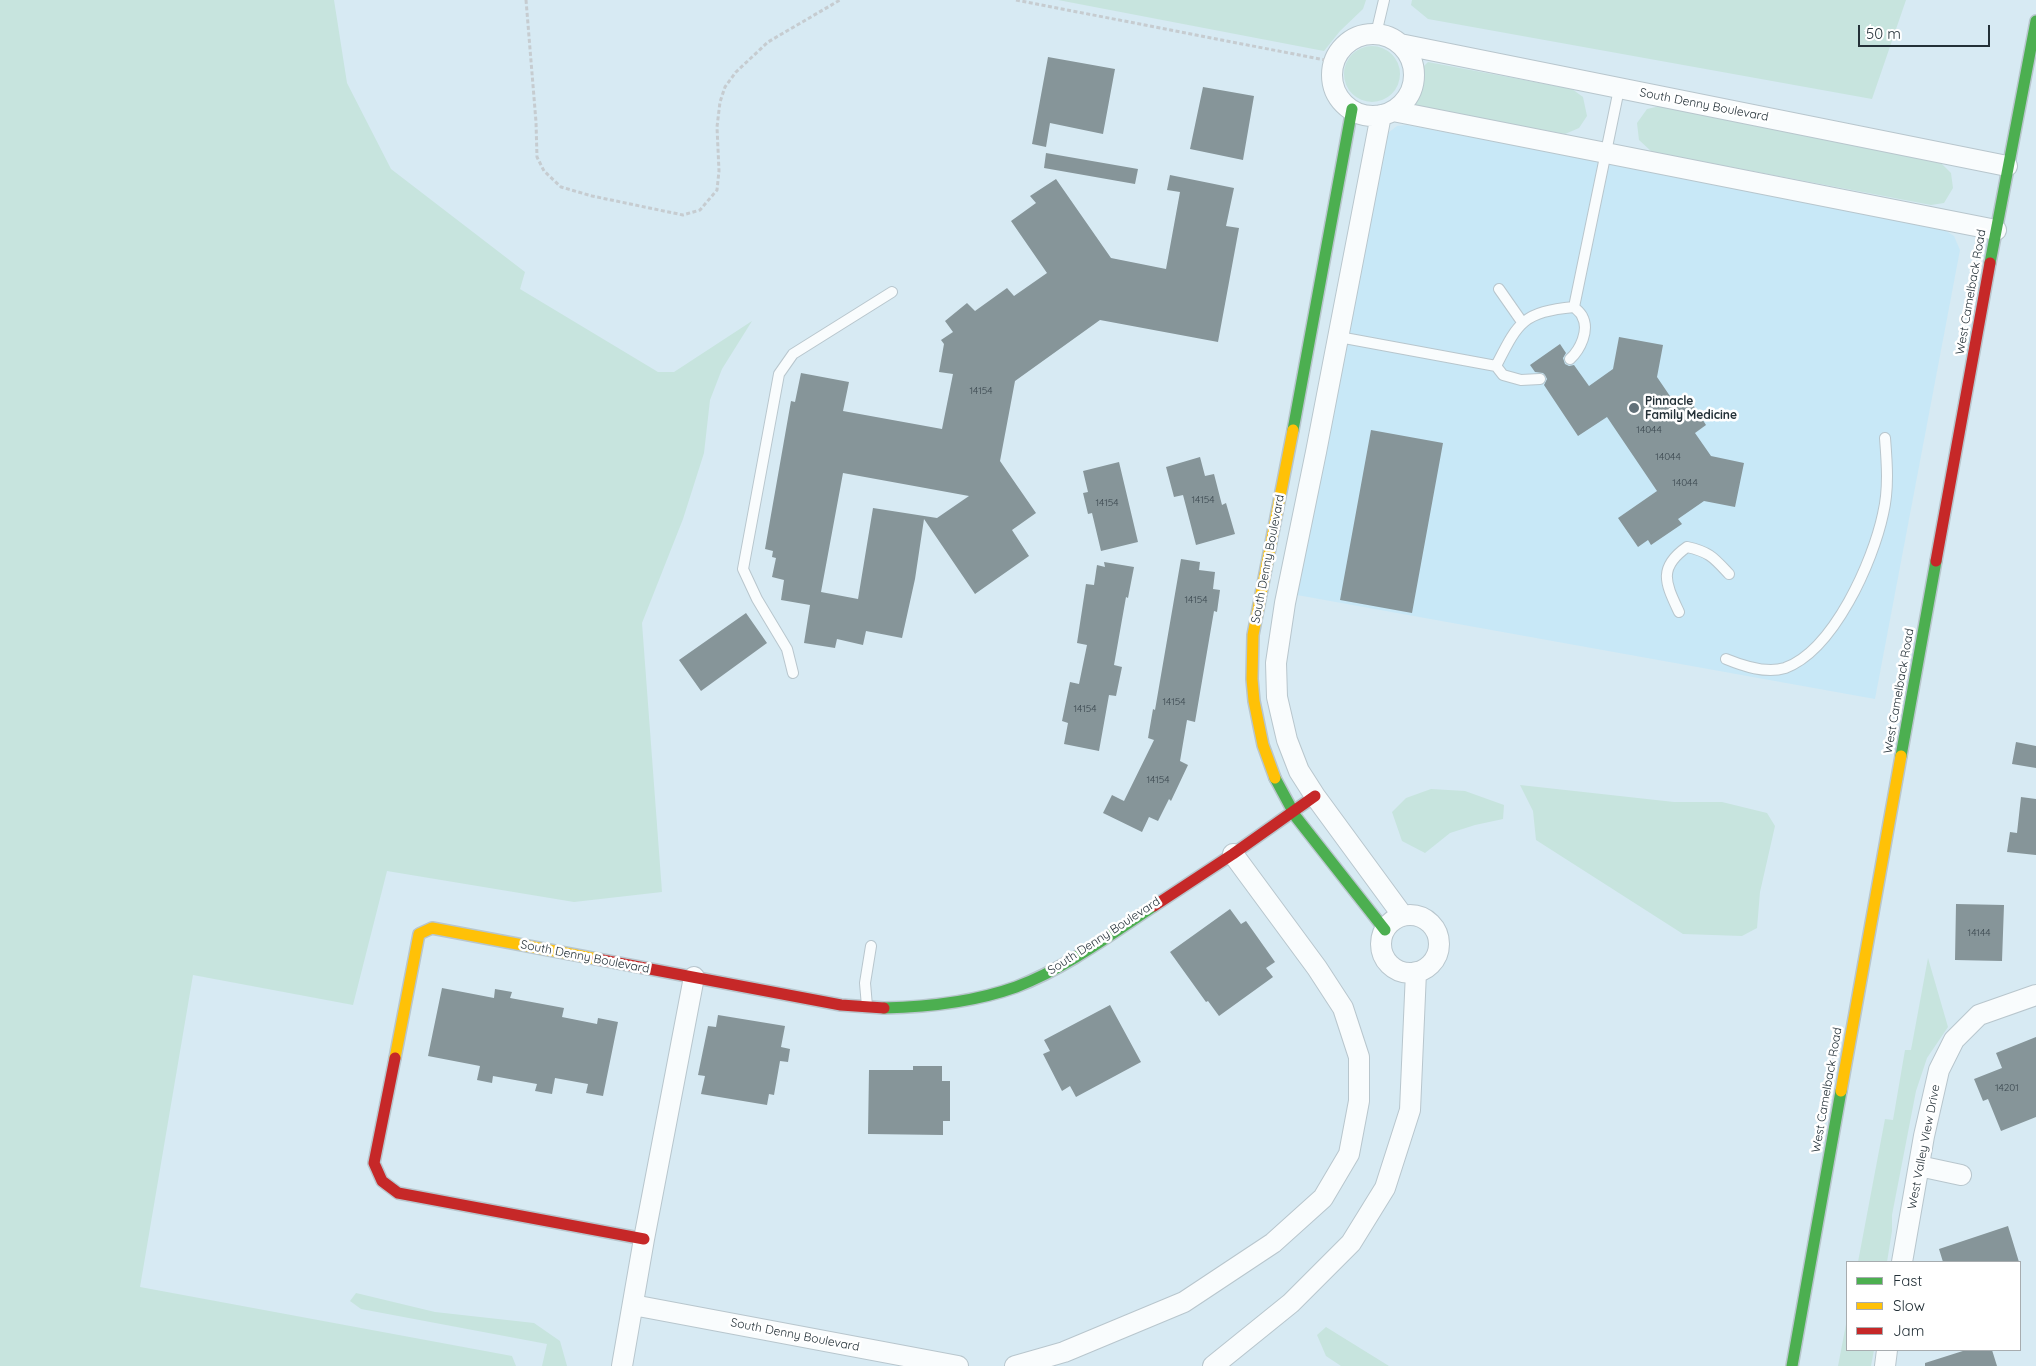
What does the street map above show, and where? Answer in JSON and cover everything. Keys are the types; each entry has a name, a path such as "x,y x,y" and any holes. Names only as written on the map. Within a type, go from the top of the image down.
{"street":[{"name":"West Camelback Road","path":"1792,1366 2007,166 2036,21"},
{"path":"1376,34 1363,35 1351,41 1341,50 1334,62 1332,76 1335,89 1341,100 1352,110 1371,116 1387,113 1606,153 1996,230"},
{"name":"South Denny Boulevard","path":"1376,34 1389,37 1400,44 2007,166"},
{"path":"1387,113 1403,103 1410,92 1414,80 1413,66 1409,54 1400,44"},
{"name":"South Denny Boulevard","path":"1352,110 1290,448 1253,635 1251,663 1254,705 1262,740 1271,770 1292,812 1385,930"},
{"name":"South Denny Boulevard","path":"1387,113 1364,200 1339,337 1285,603 1276,663 1278,697 1287,740 1299,771 1315,796 1403,916"},
{"path":"1336,196 1364,200"},
{"path":"1311,332 1339,337"},
{"name":"South Denny Boulevard","path":"644,1239 398,1193 382,1181 374,1163 419,934 432,928 841,1005 922,1007 974,998 1015,987 1048,972 1088,949 1233,854 1315,796"},
{"path":"1015,1366 1064,1352 1184,1302 1280,1237 1323,1198 1349,1154 1359,1101 1359,1057 1344,1008 1233,854"},
{"path":"1412,914 1422,917 1430,922 1439,938 1436,956 1424,969 1416,972 1401,971 1388,962 1383,954 1381,944 1385,930 1394,919 1403,916 1412,914"},
{"path":"1213,1366 1291,1304 1351,1243 1385,1188 1410,1110 1416,972"},
{"path":"622,1366 694,977"},
{"name":"West Valley View Drive","path":"1902,1261 1939,1070 1954,1040 1979,1015 2036,995"},
{"path":"1919,1166 1962,1175"},
{"name":"South Denny Boulevard","path":"633,1305 958,1366"},
{"path":"1885,1366 1887,1351"}],"lane":[{"path":"1376,34 1384,0"},
{"path":"1574,307 1619,89"},
{"path":"1500,289 1522,322"},
{"path":"793,673 788,649 757,599 743,569 779,374 793,354 892,292"},
{"path":"1496,366 1511,336 1522,322 1544,312 1574,307"},
{"path":"1570,359 1578,352 1585,329 1582,316 1574,307"},
{"path":"1339,337 1496,366 1503,375 1521,380 1540,379"},
{"path":"1726,659 1744,666 1762,669 1784,668 1812,652 1837,621 1857,586 1872,551 1883,513 1888,474 1884,438"},
{"path":"1679,612 1668,587 1668,567 1676,556 1687,547 1711,554 1729,574"},
{"path":"867,1007 864,983 872,946"}],"path":[{"path":"526,0 536,122 536,157 544,172 560,187 592,196 684,215 700,210 717,190 719,171 717,127 720,102 725,87 736,72 768,42 840,0"},
{"path":"1016,0 1334,62"}],"shaded area":[{"path":"1406,125 1918,221 1943,229 1954,236 1960,250 1875,699 1297,595 1384,136 1397,126"}],"green space":[{"path":"0,0 334,0 347,83 391,169 525,272 520,289 658,372 674,372 752,321 722,369 710,400 704,453 683,519 642,623 662,892 574,902 387,871 353,1005 193,975 140,1287 512,1356 516,1366 0,1366"},
{"path":"1058,0 1366,0 1363,9 1340,31 1324,51"},
{"path":"1412,0 1906,0 1872,99 1428,19 1411,5"},
{"path":"1366,46 1378,46 1388,50 1396,58 1400,74 1396,90 1388,98 1378,102 1366,102 1356,98 1348,90 1344,80 1344,68 1348,58 1356,50"},
{"path":"1428,62 1572,89 1583,97 1587,116 1579,128 1565,134 1418,107 1414,103 1422,90 1424,66"},
{"path":"1660,106 1939,161 1951,173 1953,188 1944,203 1931,205 1652,152 1639,140 1637,123 1647,109"},
{"path":"1520,785 1674,802 1722,802 1767,813 1775,826 1760,892 1757,928 1742,936 1683,934 1536,840 1533,811"},
{"path":"1431,789 1465,791 1504,805 1503,819 1450,833 1425,853 1402,841 1392,812 1406,798"},
{"path":"1928,958 1948,1027 1927,1058 1916,1091 1892,1215 1892,1231 1887,1261 1858,1261 1885,1119 1893,1120 1905,1050 1911,1050"},
{"path":"356,1293 435,1312 534,1323 560,1341 567,1366 542,1366 547,1344 361,1309 350,1301"},
{"path":"1846,1324 1846,1351 1874,1351 1871,1366 1838,1366"},
{"path":"1326,1327 1389,1366 1341,1366 1326,1356 1317,1335"}],"building":[{"path":"1048,57 1115,69 1103,134 1050,123 1046,147 1032,144"},
{"path":"1203,87 1254,96 1243,160 1190,149"},
{"path":"1046,153 1138,169 1135,184 1044,168"},
{"path":"1170,175 1234,188 1226,226 1239,228 1218,342 1100,320 1015,381 1000,461 1036,513 1012,530 1029,556 975,594 924,519 915,579 902,638 866,631 863,645 837,639 835,648 804,643 810,605 781,600 784,580 772,577 776,558 772,557 773,551 765,549 791,401 795,402 801,373 849,382 843,411 942,429 953,374 939,372 944,344 941,340 953,332 945,321 967,303 975,311 1007,288 1014,296 1047,273 1011,221 1036,203 1030,196 1056,179 1111,258 1166,269 1180,192 1167,190","holes":["843,473 969,496 937,518 873,508 858,599 821,592"]},
{"path":"1619,337 1663,345 1657,377 1674,402 1686,394 1706,425 1695,433 1711,456 1744,463 1735,507 1704,501 1678,519 1682,524 1651,545 1648,540 1638,547 1618,518 1657,491 1607,417 1578,436 1544,385 1547,379 1545,375 1535,372 1530,365 1560,344 1566,353 1563,358 1565,364 1569,366 1574,365 1589,386 1613,369"},
{"path":"1371,430 1443,443 1412,613 1340,600"},
{"path":"1200,457 1205,476 1214,474 1222,505 1226,503 1235,534 1196,545 1183,495 1174,497 1166,467"},
{"path":"1119,462 1138,542 1101,551 1092,513 1088,514 1083,493 1088,492 1083,471"},
{"path":"1181,559 1200,562 1199,570 1215,572 1213,589 1220,590 1217,612 1214,611 1195,722 1187,720 1180,761 1188,765 1171,801 1169,799 1158,821 1149,817 1142,832 1103,813 1112,795 1124,801 1154,740 1148,738 1153,709 1155,710"},
{"path":"1104,562 1134,567 1128,598 1126,597 1114,665 1122,667 1116,696 1109,695 1099,751 1064,744 1068,723 1062,721 1070,682 1079,684 1087,645 1077,643 1086,584 1094,585 1097,565 1105,567"},
{"path":"746,613 767,643 701,691 679,660"},
{"path":"2016,742 2036,746 2036,768 2012,764"},
{"path":"2021,797 2036,799 2036,855 2007,852 2010,832 2017,833"},
{"path":"1956,904 2004,905 2002,961 1955,960"},
{"path":"1230,909 1241,924 1246,921 1275,962 1266,968 1273,977 1219,1016 1208,1001 1206,1002 1170,952"},
{"path":"442,988 494,998 495,989 512,992 510,998 564,1008 562,1017 597,1024 598,1018 618,1022 603,1096 586,1093 588,1084 555,1078 552,1094 535,1091 537,1084 493,1076 492,1083 477,1080 480,1066 428,1056"},
{"path":"1110,1005 1141,1062 1076,1097 1070,1086 1062,1091 1043,1054 1050,1051 1044,1040"},
{"path":"718,1015 785,1026 781,1047 790,1049 788,1062 780,1061 774,1095 769,1094 767,1105 701,1094 705,1076 698,1075 708,1026 716,1027"},
{"path":"2036,1037 2036,1117 2001,1131 1988,1099 1983,1101 1974,1079 2002,1068 1996,1053"},
{"path":"913,1066 942,1066 942,1081 950,1081 950,1121 943,1121 943,1135 868,1134 869,1070 913,1070"},
{"path":"2008,1226 2019,1261 1943,1261 1939,1249"},
{"path":"1963,1351 1992,1351 1997,1366 1925,1366 1925,1363"}],"traffic: fast":[{"path":"1990,263 2036,21"},
{"path":"1293,430 1352,109"},
{"path":"1901,756 1936,561"},
{"path":"1275,778 1296,817 1385,930"},
{"path":"884,1008 951,1003 1016,987 1070,961 1154,906"},
{"path":"1792,1366 1841,1091"}],"traffic: slow":[{"path":"1275,778 1263,745 1254,701 1252,679 1253,635 1293,430"},
{"path":"1841,1091 1901,756"},
{"path":"395,1058 419,934 432,928 597,959"}],"traffic: jam":[{"path":"1936,561 1990,263"},
{"path":"1154,906 1233,854 1315,796"},
{"path":"597,959 841,1005 884,1008"},
{"path":"395,1058 374,1163 382,1181 398,1193 644,1239"}],"place":[{"name":"Pinnacle Family Medicine","path":"1634,408"}]}
